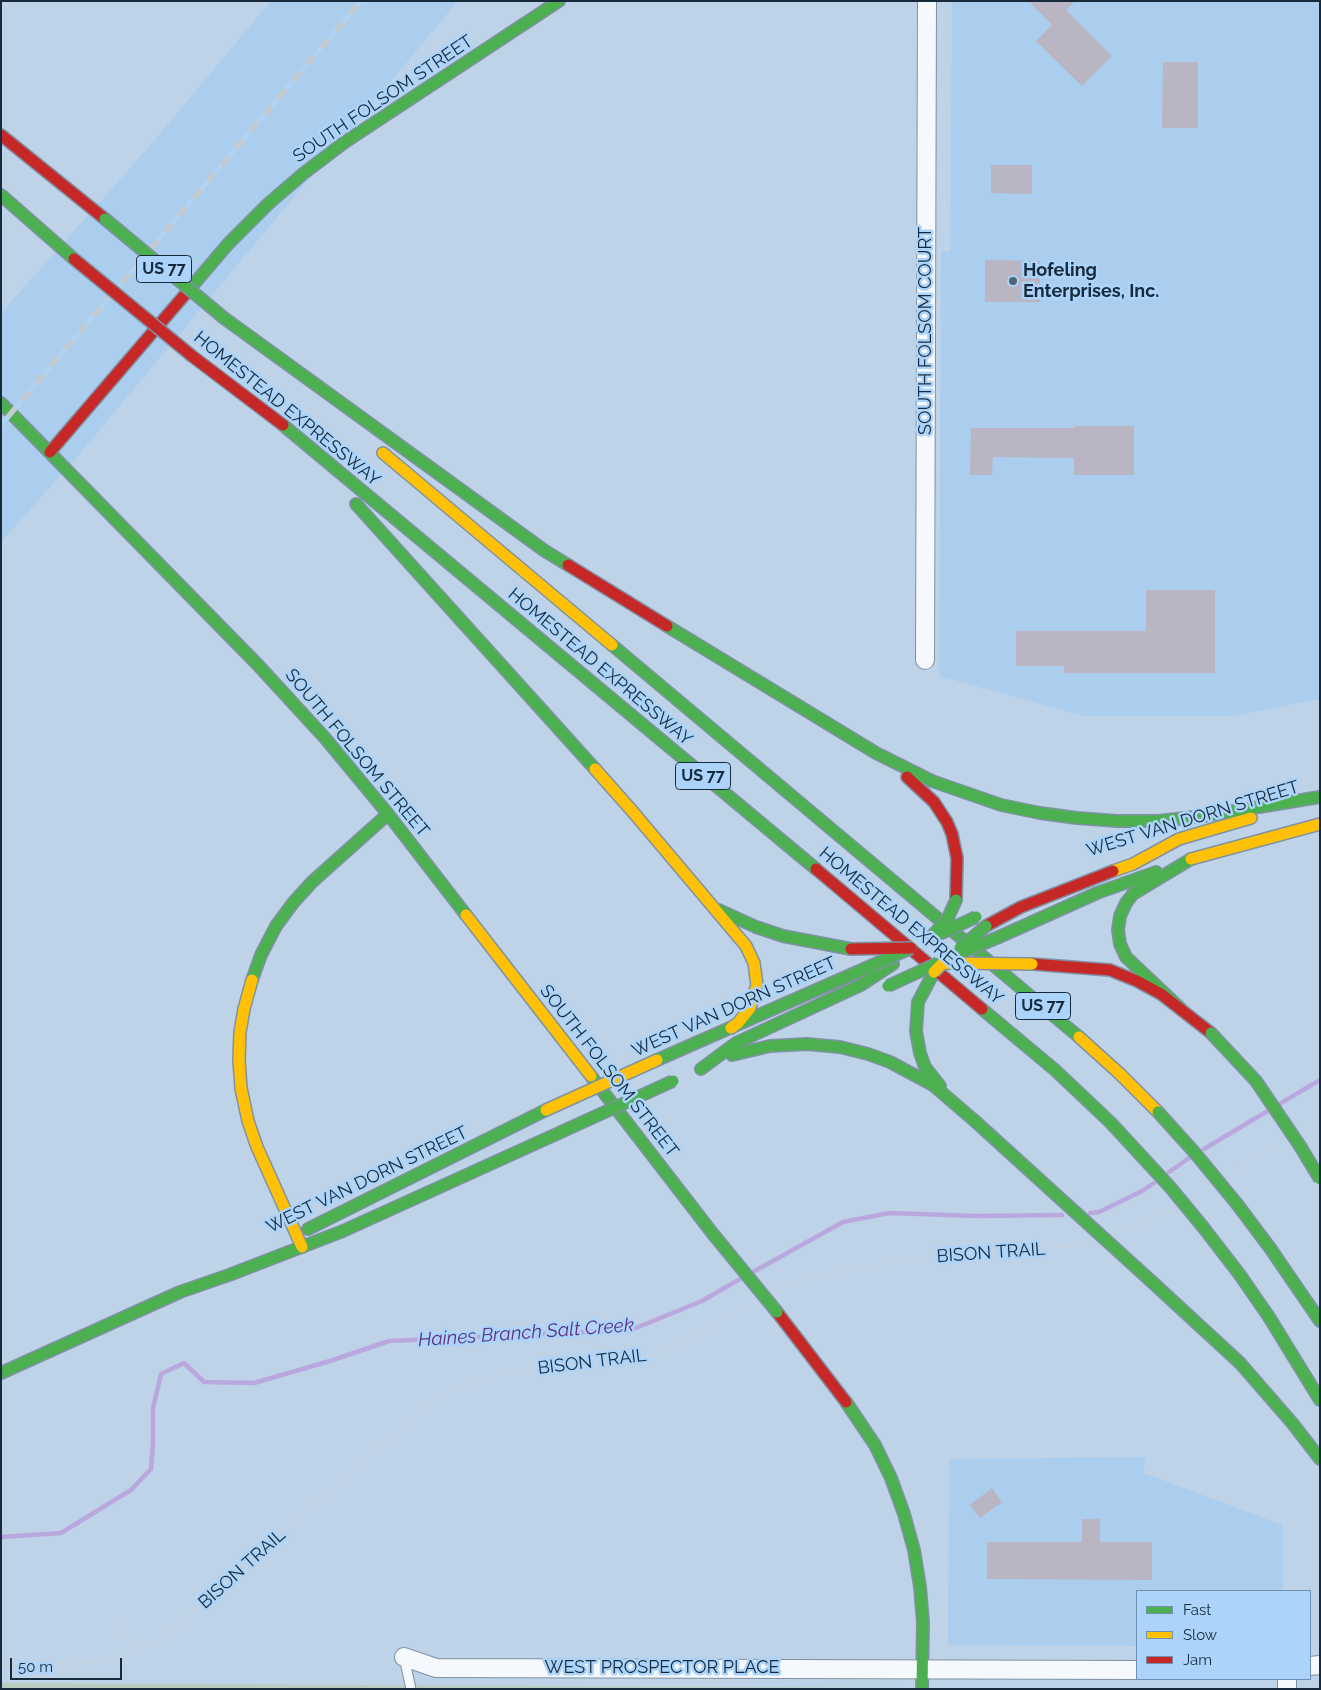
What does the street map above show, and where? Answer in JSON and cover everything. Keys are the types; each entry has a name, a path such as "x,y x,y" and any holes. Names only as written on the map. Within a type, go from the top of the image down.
{"main road":[{"name":"SOUTH FOLSOM STREET","path":"559,1 345,142 304,173 268,204 228,244 50,452 258,665 325,738 388,814 713,1234 777,1312 852,1409 891,1478 904,1514 917,1569 922,1622 922,1689"},
{"name":"HOMESTEAD EXPRESSWAY","path":"1,135 105,219 338,415"},
{"name":"HOMESTEAD EXPRESSWAY","path":"1,195 192,356 292,432 1055,1070 1111,1123 1164,1180 1203,1226 1269,1317 1320,1400"},
{"path":"224,318 545,551 876,753 932,781 1001,805 1040,813 1117,821 1158,821 1204,816 1320,797"},
{"path":"1,403 50,452"},
{"path":"292,432 626,805 746,946 754,963 757,985 753,1001 747,1013 731,1028"},
{"name":"HOMESTEAD EXPRESSWAY","path":"376,447 1077,1035 1120,1074 1195,1153 1237,1204 1276,1256 1320,1321"},
{"path":"876,753 934,802 947,822 952,834 957,858 956,900 947,920 932,943"},
{"name":"WEST VAN DORN STREET","path":"292,1237 546,1110 656,1060 872,970 915,948 932,943 976,917 1129,854 1320,797"},
{"path":"302,1247 292,1237 248,1121 241,1088 239,1060 240,1032 244,1009 261,955 276,926 312,882 388,814"},
{"path":"884,987 952,954 999,937 1097,893 1191,859 1320,824"},
{"path":"954,1102 930,1076 920,1053 916,1031 917,1008 929,979 952,954 986,926 999,918 1080,883 1133,864 1179,839"},
{"path":"1191,859 1133,894 1120,916 1118,930 1120,944 1126,957 1135,967 1211,1033 1256,1081 1320,1179"},
{"path":"703,896 722,912 756,927 783,936 851,949 915,948"},
{"path":"901,964 915,948"},
{"path":"701,1069 736,1043 861,985 872,970 952,954 1032,964 1110,970 1149,987 1181,1008"},
{"name":"WEST VAN DORN STREET","path":"1,1373 180,1292 344,1231 680,1078 802,1025"},
{"path":"732,1055 770,1046 807,1044 840,1047 890,1062 933,1085 1240,1363 1293,1424 1320,1459"},
{"name":"WEST VAN DORN STREET","path":"180,1292 270,1247"}],"street":[{"name":"SOUTH FOLSOM COURT","path":"925,660 927,1"},
{"name":"WEST PROSPECTOR PLACE","path":"404,1657 436,1668 1136,1670"}],"lane":[{"path":"404,1657 410,1689"}],"path":[{"path":"1309,1127 1320,1121"},
{"path":"1228,1173 1279,1144"},
{"path":"1123,1234 1170,1208"},
{"name":"BISON TRAIL","path":"774,1290 783,1285 807,1278 930,1256 1086,1246"},
{"name":"BISON TRAIL","path":"1,1665 103,1662 136,1651 160,1640 196,1611 433,1400 458,1388 492,1377 529,1369 623,1360 655,1354 684,1343 748,1304"},
{"path":"112,1617 136,1651"}],"shaded area":[{"path":"271,1 458,1 77,457 1,542 1,313 147,149"},
{"path":"952,1 1320,1 1320,699 1233,716 1084,716 939,676 941,251 950,251"},
{"path":"1145,1457 1144,1473 1283,1525 1283,1590 1136,1590 1136,1646 948,1645 949,1459"}],"green space":[{"path":"1,1683 906,1688 906,1689 1,1689"}],"building":[{"path":"1029,1 1075,1 1066,10 1112,56 1082,86 1036,41 1052,25"},
{"path":"1163,62 1198,62 1198,128 1162,128"},
{"path":"991,165 1032,165 1032,194 991,193"},
{"name":"Hofeling Enterprises, Inc.","path":"985,260 1040,261 1040,302 985,302"},
{"path":"1074,426 1134,426 1134,475 1074,475 1074,458 993,457 992,475 970,475 971,428 1074,428"},
{"path":"1146,590 1215,590 1215,673 1064,673 1064,666 1016,666 1016,631 1146,631"},
{"path":"992,1488 1002,1502 980,1518 970,1505"},
{"path":"1082,1519 1100,1519 1100,1542 1152,1542 1152,1580 987,1579 987,1542 1082,1542"}],"waterway":[{"name":"Haines Branch Salt Creek","path":"1281,1103 1320,1080"},
{"name":"Haines Branch Salt Creek","path":"1204,1149 1266,1112"},
{"name":"Haines Branch Salt Creek","path":"1169,1172 1189,1158"},
{"name":"Haines Branch Salt Creek","path":"1090,1213 1099,1212 1154,1183"},
{"name":"Haines Branch Salt Creek","path":"753,1272 843,1222 889,1213 977,1216 1062,1215"},
{"name":"Haines Branch Salt Creek","path":"1,1537 61,1533 131,1490 151,1469 153,1408 161,1374 184,1363 204,1382 254,1383 330,1361 389,1341 631,1330 702,1301 740,1279"}],"railway":[{"path":"1,425 361,1"}],"traffic: fast":[{"path":"188,291 228,244 268,204 304,173 345,142 559,1"},
{"path":"1,195 74,259"},
{"path":"105,219 224,318"},
{"path":"224,318 545,551 568,565"},
{"path":"1,403 258,665 325,738 388,814 466,915"},
{"path":"283,425 816,869"},
{"path":"356,504 595,769"},
{"path":"667,626 876,753 932,781 1001,805 1077,818 1117,821 1158,821 1204,816 1320,797"},
{"path":"612,645 1079,1037"},
{"path":"252,980 261,955 276,926 293,903 312,882 388,814"},
{"path":"1181,1009 1126,957 1120,944 1118,930 1120,916 1133,894 1191,859"},
{"path":"999,937 1097,893 1156,872"},
{"path":"929,939 947,920 956,900"},
{"path":"719,910 756,927 783,936 851,949"},
{"path":"929,939 976,917"},
{"path":"960,948 986,926"},
{"path":"960,953 999,937"},
{"path":"873,965 911,948"},
{"path":"888,986 938,963"},
{"path":"701,1069 736,1043 861,985 893,964"},
{"path":"657,1060 873,965"},
{"path":"934,972 918,1002 916,1031 925,1067 940,1086"},
{"path":"982,1009 1055,1070 1111,1123"},
{"path":"1211,1033 1256,1081 1320,1179"},
{"path":"732,1055 770,1046 807,1044 840,1047 868,1054 890,1062 933,1085 976,1122"},
{"path":"591,1076 713,1234"},
{"path":"561,1132 673,1081"},
{"path":"308,1229 546,1110"},
{"path":"1158,1112 1237,1204"},
{"path":"976,1122 1151,1281"},
{"path":"1111,1123 1170,1187 1203,1227"},
{"path":"1,1373 180,1292 343,1231 561,1132"},
{"path":"1237,1204 1320,1321"},
{"path":"1203,1227 1269,1317 1320,1400"},
{"path":"713,1234 777,1312"},
{"path":"1151,1281 1240,1363 1293,1424 1320,1459"},
{"path":"846,1402 875,1445 891,1478 914,1550 923,1622 922,1689"}],"traffic: slow":[{"path":"383,453 612,645"},
{"path":"595,769 746,946 754,963 757,985 750,1008 738,1023 731,1028"},
{"path":"1179,839 1251,818"},
{"path":"1191,859 1320,824"},
{"path":"1113,871 1133,864 1179,839"},
{"path":"466,915 591,1076"},
{"path":"934,972 943,963 1032,964"},
{"path":"252,980 240,1032 241,1088 248,1121 257,1147 302,1247"},
{"path":"1079,1037 1158,1112"},
{"path":"546,1110 657,1060"}],"traffic: jam":[{"path":"1,135 105,219"},
{"path":"74,259 192,356"},
{"path":"50,452 188,291"},
{"path":"192,356 283,425"},
{"path":"568,565 667,626"},
{"path":"907,777 934,802 947,822 952,834 957,858 956,900"},
{"path":"816,869 982,1009"},
{"path":"986,926 1021,907 1113,871"},
{"path":"851,949 911,948"},
{"path":"1032,964 1110,970 1137,981 1161,994 1211,1033"},
{"path":"777,1312 846,1402"}],"place":[{"name":"Hofeling Enterprises, Inc.","path":"1013,281"}]}
